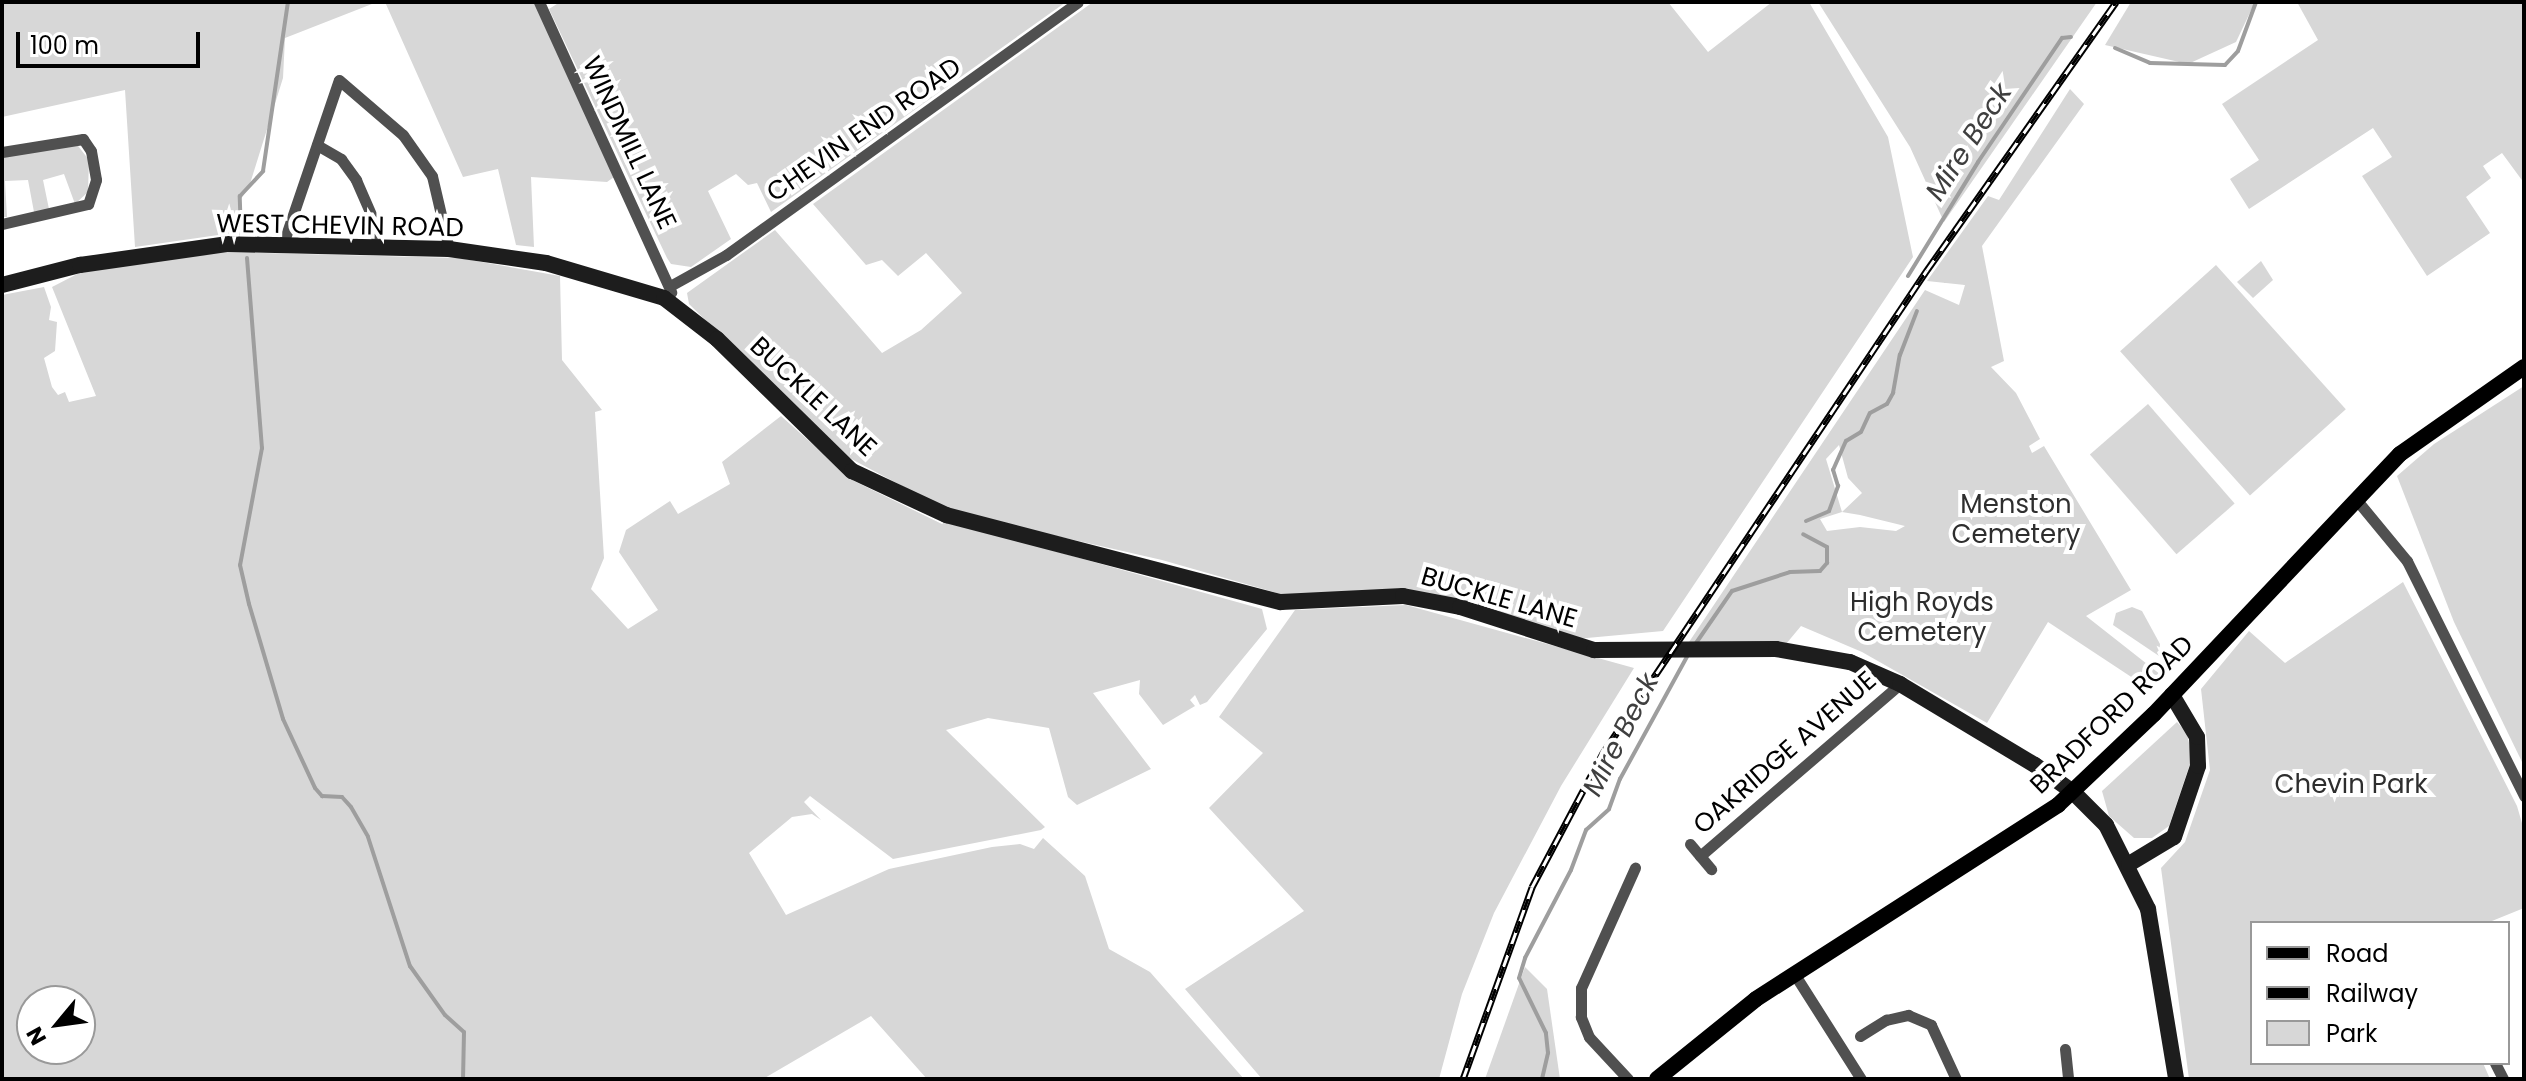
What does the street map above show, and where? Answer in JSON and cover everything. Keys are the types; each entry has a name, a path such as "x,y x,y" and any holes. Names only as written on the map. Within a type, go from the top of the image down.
{"main road":[{"name":"BRADFORD ROAD","path":"1657,1079 1731,1018 2073,792 2172,695 2355,498 2424,434 2524,367"}],"street":[{"name":"WINDMILL LANE","path":"539,2 670,286 674,305"},
{"name":"CHEVIN END ROAD","path":"670,286 726,255 1078,2"},
{"path":"282,247 339,80 403,135 432,176 449,249"},
{"path":"2,152 83,139 91,151 96,180 88,204 2,224"},
{"path":"317,145 341,159 356,180 373,219 378,248"},
{"name":"WEST CHEVIN ROAD","path":"2,285 42,272 227,244 449,249 546,263 633,286 674,305"},
{"name":"BUCKLE LANE","path":"674,305 717,339 852,471 946,515 1281,602 1403,596 1460,607 1594,650 1776,649 1850,662 1900,684 2073,792 2106,825 2129,864 2152,925 2176,1079"},
{"path":"2355,498 2407,561 2524,796"},
{"name":"OAKRIDGE AVENUE","path":"1700,856 1900,684"},
{"path":"2129,864 2174,837 2198,766 2197,737 2172,695"},
{"name":"OAKRIDGE AVENUE","path":"1690,844 1711,869"},
{"path":"1628,1079 1589,1037 1581,1017 1581,988 1635,868"},
{"path":"1795,975 1861,1079"},
{"path":"1860,1035 1886,1020 1908,1015 1931,1025 1956,1079"},
{"path":"2065,1049 2068,1079"}],"green space":[{"path":"2,2 377,2 285,38 283,78 249,187 239,202 239,232 135,247 125,90 2,117"},
{"path":"385,2 534,2 614,177 607,182 531,177 534,247 516,245 498,169 463,177"},
{"path":"560,2 1066,2 771,212 757,183 748,185 736,174 708,191 731,239 691,267 671,264 667,258 549,9"},
{"path":"1093,2 1668,2 1708,52 1772,2 1809,2 1888,137 1913,257 1663,631 1576,639 1458,599 1284,595 1162,560 951,512 842,454 689,304 687,293 775,230 882,353 921,330 962,293 926,253 898,276 882,260 866,265 813,204"},
{"path":"1818,2 2097,2 1944,222 1910,147"},
{"path":"2131,2 2255,2 2236,42 2188,64 2105,45"},
{"path":"2297,2 2524,2 2524,183 2502,153 2483,166 2491,178 2466,197 2490,233 2427,276 2362,176 2392,157 2373,128 2249,209 2230,179 2259,160 2222,104 2318,40"},
{"path":"2070,89 2084,104 1982,246 2004,361 1991,367 2016,393 2040,439 2029,446 2032,453 2044,446 2131,590 2086,616 2161,675 2148,688 2048,622 1987,723 1862,652 1801,626 1786,644 1689,642 1925,290 1959,305 1965,285 1927,281 1988,196 1999,200","holes":["1839,445 1848,478 1862,493 1842,512 1826,459","1842,512 1905,526 1896,531 1860,527 1827,531 1820,519"]},
{"path":"75,142 89,160 88,192 75,204 64,174 43,180 49,209 34,212 28,180 5,181 7,217 2,217 2,156"},
{"path":"222,252 459,258 560,276 562,360 602,410 595,412 604,558 591,589 628,629 658,610 619,552 626,530 670,501 678,514 730,484 722,462 781,416 854,481 942,524 947,521 1262,609 1267,629 1207,702 1200,705 1195,695 1190,700 1195,706 1163,725 1139,694 1140,680 1093,693 1151,769 1077,805 1068,797 1049,728 988,718 946,730 1045,827 1041,830 893,859 810,796 804,802 821,820 812,814 792,817 749,853 786,915 889,869 992,847 1020,844 1034,849 1043,838 1085,876 1109,949 1150,972 1244,1079 927,1079 871,1016 763,1079 2,1079 2,295 44,287 51,307 49,320 57,322 55,351 44,358 52,387 58,395 65,392 69,402 96,396 52,287 85,270"},
{"path":"2261,261 2273,280 2253,298 2237,282"},
{"path":"2216,265 2346,409 2250,495 2120,351"},
{"path":"2524,386 2524,766 2454,622 2397,476 2434,444"},
{"path":"2148,404 2235,504 2176,554 2090,455"},
{"name":"Chevin Park","path":"2403,582 2517,806 2524,830 2524,908 2492,921 2250,921 2250,1065 2484,1065 2490,1079 2189,1079 2161,868 2185,842 2210,770 2201,689 2249,631 2285,663"},
{"path":"1406,605 1634,668 1561,786 1494,913 1462,994 1439,1079 1262,1079 1185,989 1304,911 1209,808 1263,753 1219,717 1295,610"},
{"path":"2132,607 2142,611 2160,644 2159,656 2113,625 2116,613"},
{"path":"2177,722 2187,733 2192,758 2169,826 2152,838 2134,838 2109,816 2102,791"},
{"path":"1525,967 1547,989 1560,1079 1485,1079"}],"waterway":[{"path":"241,234 240,196 263,171 288,2"},
{"name":"Mire Beck","path":"2115,48 2150,63 2225,65 2238,51 2256,2"},
{"name":"Mire Beck","path":"1908,276 1978,162 2062,38 2071,37"},
{"path":"247,258 262,448 240,565 249,604 283,719 315,788 322,796 342,797 351,807 368,837 410,966 445,1015 464,1032 463,1079"},
{"name":"Mire Beck","path":"1806,521 1829,511 1838,486 1833,470 1846,441 1861,432 1870,413 1887,404 1893,393 1900,355 1917,311"},
{"name":"Mire Beck","path":"1694,646 1732,591 1790,572 1820,571 1827,563 1827,547 1803,534"},
{"name":"Mire Beck","path":"1542,1079 1548,1053 1546,1033 1519,978 1525,958 1571,870 1586,830 1609,809 1620,779 1689,653"}],"railway":[{"path":"1463,1079 1532,887 1603,753 1927,270 2116,2"}],"park label":[{"name":"Menston Cemetery","path":"2016,520"},
{"name":"High Royds Cemetery","path":"1922,618"}]}
